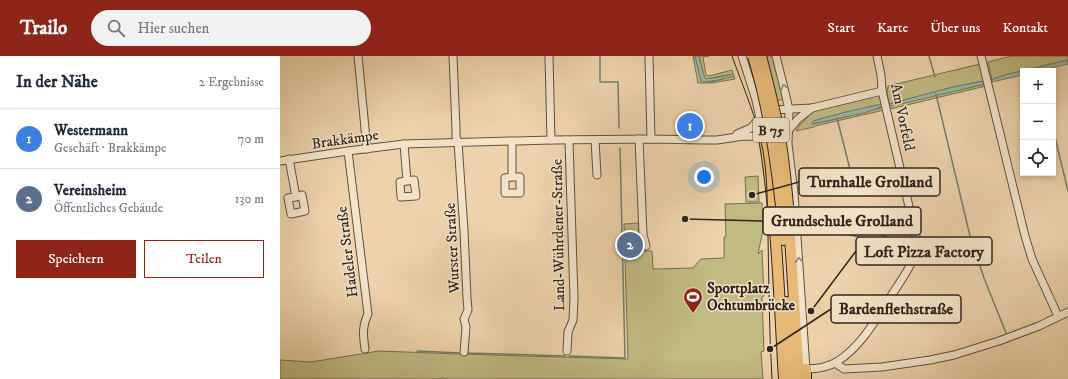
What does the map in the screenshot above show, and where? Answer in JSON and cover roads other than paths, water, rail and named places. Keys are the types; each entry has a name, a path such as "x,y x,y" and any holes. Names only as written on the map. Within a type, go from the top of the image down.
{"highway":[{"name":"B 75","path":"753,56 765,103 784,206 799,379"},
{"name":"B 75","path":"761,56 780,138 783,159 791,379"},
{"path":"764,137 768,158 775,222 784,379"}],"street":[{"path":"358,56 367,148"},
{"name":"Wurster Straße","path":"453,56 456,137 458,142 468,298 468,310 464,319 466,326 464,352"},
{"path":"549,56 551,140"},
{"path":"649,56 651,139"},
{"path":"742,56 756,100 764,137"},
{"path":"776,56 789,110 788,144 797,230 806,374 835,362 846,355 854,347 873,324 916,253 891,242 866,234 849,231 816,229 797,230"},
{"name":"Am Vorfeld","path":"877,56 881,75 882,91 918,245 916,253"},
{"path":"982,56 1025,236 1032,258 1058,316"},
{"name":"Brakkämpe","path":"732,137 751,128 760,117 773,110 812,108 882,91"},
{"path":"788,130 798,118 812,108"},
{"name":"Brakkämpe","path":"280,160 404,144 551,140 717,140 752,135 776,137 782,135 788,130"},
{"path":"639,139 643,235 646,246"},
{"path":"595,140 597,175"},
{"path":"512,141 512,177"},
{"name":"Land-Wührdener-Straße","path":"567,351 568,332 573,320 574,298 569,141"},
{"path":"404,144 407,181"},
{"name":"Hadeler Straße","path":"348,151 368,314 363,330 365,349"},
{"path":"289,160 296,197"},
{"path":"835,362 844,369 888,366 954,355 1039,326 1068,312"}],"waterway":[{"path":"600,56 600,82 618,82 619,128"},
{"path":"929,56 935,77"},
{"path":"936,94 970,236 984,278 1006,333"},
{"path":"837,118 856,193 899,183"},
{"path":"1056,140 1068,191"},
{"path":"569,356 625,358 620,148"},
{"path":"417,351 461,353"},
{"path":"467,353 565,356"}],"tram line":[{"path":"732,56 757,127 765,162 772,379"}],"place":[{"name":"Westermann","path":"690,126"},
{"name":"Turnhalle Grolland","path":"752,195"},
{"name":"Grundschule Grolland","path":"685,219"},
{"name":"Vereinsheim","path":"630,245"},
{"name":"Loft Pizza Factory","path":"811,311"},
{"name":"Sportplatz Ochtumbrücke","path":"693,314"},
{"name":"Bardenflethstraße","path":"770,349"}]}
